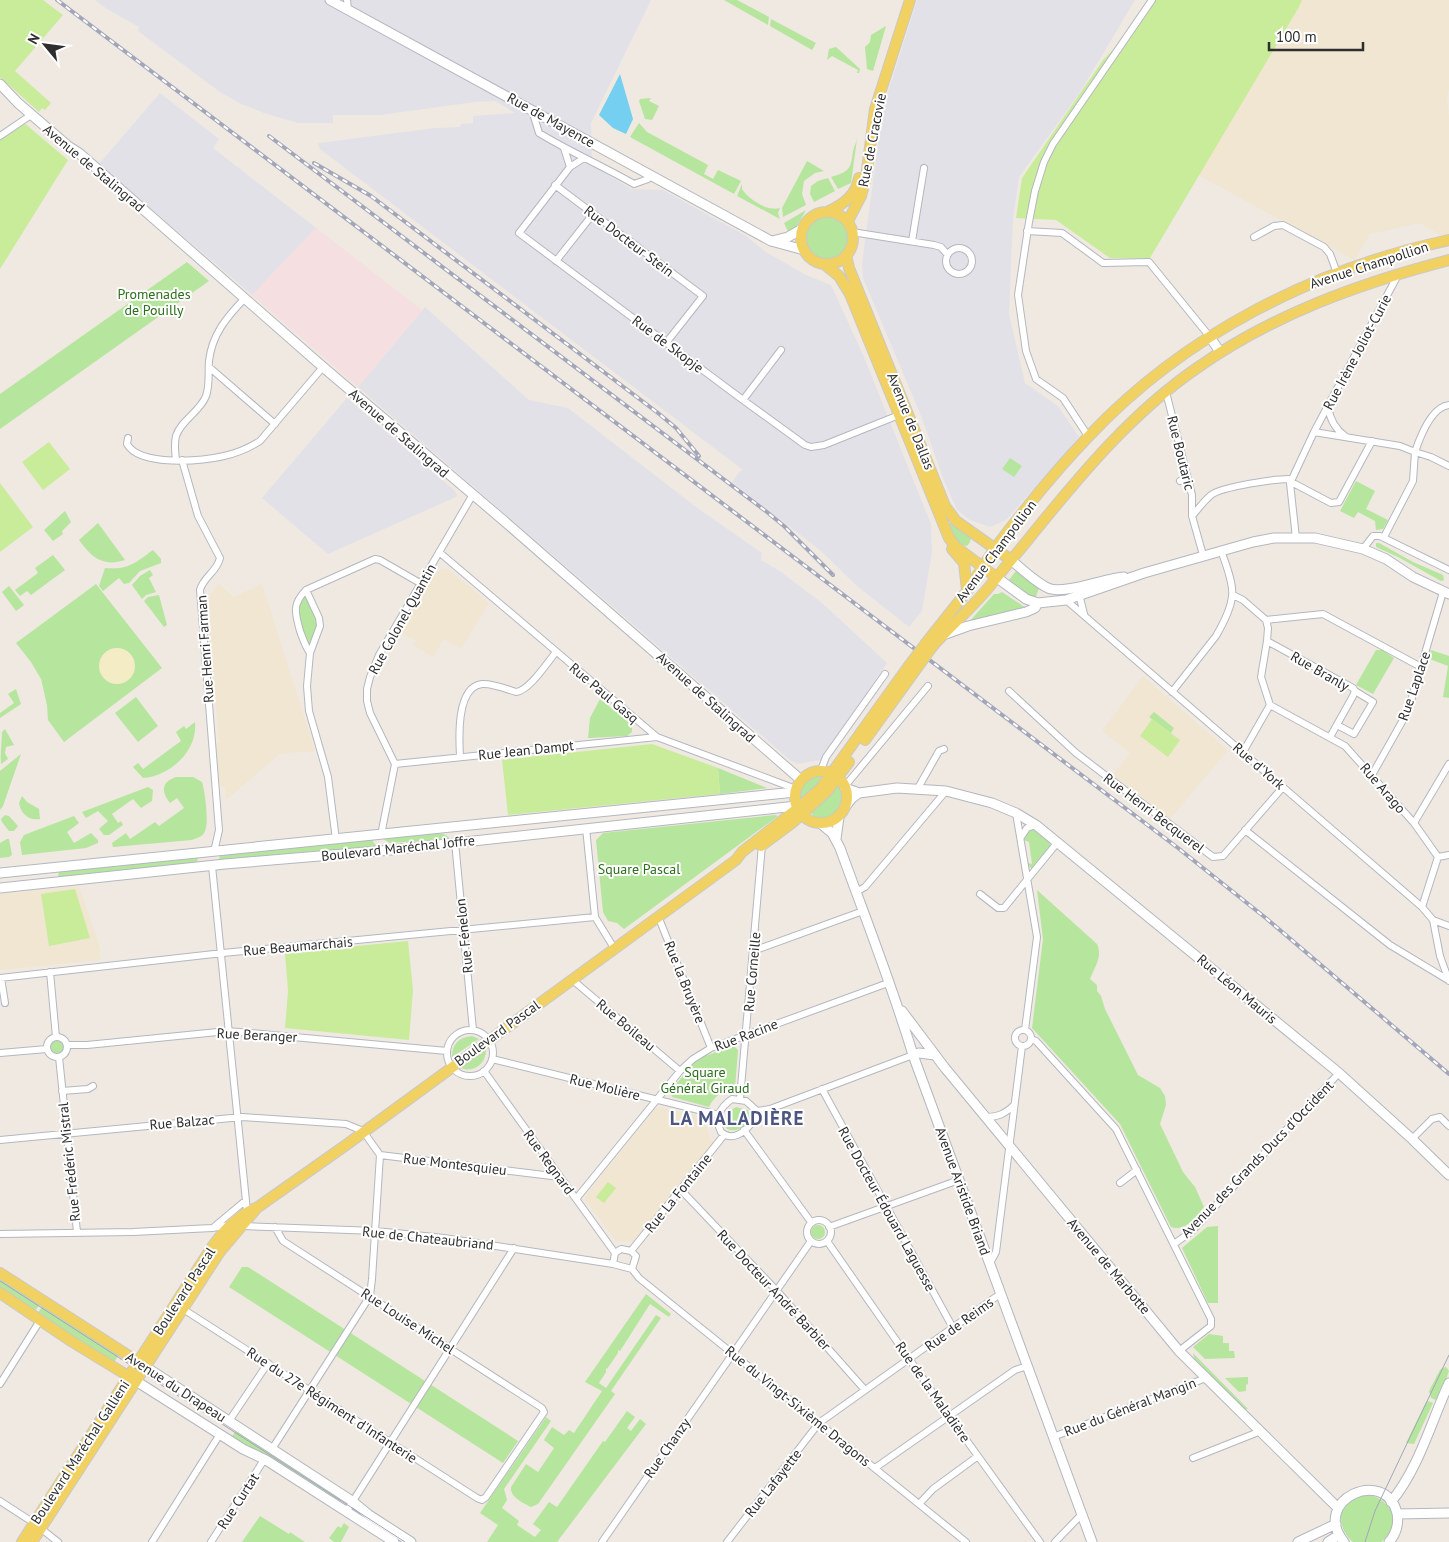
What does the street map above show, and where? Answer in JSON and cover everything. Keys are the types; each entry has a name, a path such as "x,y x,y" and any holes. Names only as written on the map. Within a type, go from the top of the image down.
{"main road":[{"name":"Rue de Mayence","path":"330,0 347,5 532,110 772,241 804,250"},
{"name":"Rue de Cracovie","path":"829,211 848,199 857,188 874,100 904,0"},
{"name":"Rue de Cracovie","path":"848,221 862,196 875,110 910,0"},
{"name":"Avenue de Stalingrad","path":"0,84 31,115 78,153 472,496 639,638 797,787"},
{"path":"772,241 788,237 802,229 809,219 816,214 829,211 840,215 848,221 852,232 852,244 846,255 839,261 832,264 816,262 808,257 804,250 801,237 802,229"},
{"name":"Avenue Champollion","path":"798,810 840,781 911,670 994,549 1088,436 1129,398 1210,337 1249,314 1299,289 1337,273 1405,250 1449,240"},
{"name":"Avenue de Dallas","path":"846,255 849,268 945,506 956,521 1010,560"},
{"name":"Avenue Champollion","path":"929,645 942,636 975,602 1103,451 1166,392 1220,352 1308,306 1399,273 1449,260"},
{"name":"Avenue de Dallas","path":"824,264 839,276 845,285 899,415 948,545 964,564 967,590"},
{"path":"1210,337 1220,352"},
{"name":"Avenue de Dallas","path":"942,526 953,544 996,577"},
{"path":"1010,560 1047,588 1077,591 1253,542 1274,538 1330,540 1363,549 1386,559 1413,577 1446,593"},
{"path":"996,577 1026,599 1038,603 1066,600 1077,591"},
{"path":"942,636 968,626 1026,612 1035,608 1038,603"},
{"path":"821,770 860,793 852,798 838,817 828,822 820,823 810,821 798,810 797,787 809,774 821,770"},
{"path":"840,781 847,799 845,807"},
{"name":"Boulevard Maréchal Joffre","path":"0,873 579,815 797,787"},
{"name":"Rue Léon Mauris","path":"860,793 897,788 946,791 992,803 1016,813 1036,825 1339,1073 1449,1175"},
{"name":"Boulevard Maréchal Joffre","path":"0,888 391,850 583,829 798,810"},
{"name":"Boulevard Pascal","path":"142,1365 219,1237 247,1210 258,1207 658,916 736,860 745,857 762,845 798,810"},
{"name":"Boulevard Pascal","path":"736,860 742,852 798,810"},
{"path":"579,815 583,829"},
{"name":"Avenue Aristide Briand","path":"836,839 838,817"},
{"name":"Avenue Aristide Briand","path":"820,823 836,839 898,1006 913,1055 1000,1294 1092,1542"},
{"path":"416,831 451,832 454,835 455,842"},
{"path":"381,835 380,840 391,850"},
{"path":"212,866 214,852"},
{"path":"55,868 56,882"},
{"name":"Avenue de Marbotte","path":"898,1006 985,1117 1179,1351 1338,1508"},
{"path":"913,1055 919,1053 935,1055"},
{"name":"Boulevard Pascal","path":"142,1365 183,1309 224,1246 241,1226 247,1210"},
{"name":"Avenue du Drapeau","path":"0,1273 177,1386 352,1501 369,1515 410,1542"},
{"name":"Avenue du Drapeau","path":"0,1293 71,1341 242,1448 266,1460 394,1542"},
{"name":"Boulevard Maréchal Gallieni","path":"22,1542 37,1526 142,1365"},
{"path":"1391,1502 1400,1491 1423,1447 1448,1386"},
{"path":"1328,1542 1341,1539 1336,1524 1338,1508 1350,1495 1360,1490 1378,1492 1391,1502 1397,1514 1396,1529 1389,1542"},
{"path":"1397,1514 1449,1513"},
{"path":"1298,1542 1336,1524"},
{"name":"Boulevard Maréchal Gallieni","path":"32,1542 37,1526"}],"street":[{"path":"1088,436 1063,398 1036,379 1026,351 1018,295 1027,231 1035,191 1044,162 1053,144 1152,0"},
{"path":"532,110 539,133 564,148 634,184 648,179 650,175"},
{"path":"0,136 31,115"},
{"path":"564,148 570,167"},
{"name":"Rue de Skopje","path":"584,158 570,167 518,233 800,442 811,447 824,445 899,415"},
{"path":"912,241 924,168"},
{"name":"Rue Docteur Stein","path":"555,186 703,296 666,343"},
{"path":"556,261 593,214"},
{"path":"1254,237 1274,226 1283,225 1324,247 1330,254 1337,273"},
{"path":"1027,231 1062,233 1103,263 1149,262 1210,337"},
{"path":"852,232 934,245 941,247 947,254"},
{"path":"954,248 963,248 972,258 971,267 961,275 952,273 946,267 947,254 954,248"},
{"name":"Rue Irène Joliot-Curie","path":"1291,481 1314,432 1399,273"},
{"path":"179,460 176,437 181,427 204,400 208,388 209,367 214,340 221,325 245,298"},
{"path":"743,400 781,350"},
{"path":"209,367 275,424"},
{"path":"128,438 128,446 138,454 156,460 213,458 243,450 260,441 323,367"},
{"name":"Rue Boutaric","path":"1166,392 1192,495 1192,516 1203,555"},
{"path":"1384,537 1413,481 1415,452 1418,441 1434,413 1439,408 1449,405"},
{"path":"1328,406 1334,424 1339,432 1346,437"},
{"path":"1314,432 1400,446 1449,466"},
{"path":"1192,516 1215,492 1282,478 1331,503 1339,502 1372,441"},
{"name":"Rue Henri Farman","path":"179,460 198,516 220,558 218,565 204,581 200,590 219,830 214,852"},
{"path":"1180,481 1187,476"},
{"path":"1291,481 1296,538"},
{"name":"Rue Colonel Quantin","path":"395,764 370,713 367,701 367,689 372,671 379,655 420,583 472,496"},
{"path":"1363,549 1373,536 1384,537 1449,570"},
{"path":"1172,692 1222,626 1232,595 1221,550"},
{"name":"Rue Paul Gasq","path":"439,552 657,737 797,787"},
{"path":"310,653 305,646 295,615 296,604 306,590 375,559 420,583"},
{"path":"306,590 319,618 320,626 310,653 307,686 309,711 328,777 336,840"},
{"path":"1077,591 1084,614"},
{"name":"Rue Laplace","path":"1372,775 1408,711 1446,593"},
{"path":"1232,595 1243,600 1266,620 1268,628 1261,677 1270,705 1243,752"},
{"name":"Rue d'York","path":"1066,600 1422,907 1433,920"},
{"path":"1266,620 1323,614 1421,667"},
{"name":"Rue Branly","path":"1267,641 1353,688 1354,691 1330,737"},
{"path":"460,756 460,718 468,694 473,687 484,684 520,691 528,685 556,652"},
{"path":"821,770 826,758 885,674"},
{"path":"840,781 928,686"},
{"name":"Rue Henri Becquerel","path":"1009,691 1076,754 1213,857 1223,856 1283,786"},
{"path":"1337,725 1354,734 1373,702 1354,691"},
{"name":"Rue Arago","path":"1270,705 1346,746 1414,823 1438,857"},
{"name":"Rue Jean Dampt","path":"395,764 657,737"},
{"path":"918,788 939,751 944,749"},
{"path":"381,835 395,764"},
{"path":"1414,823 1449,764"},
{"path":"856,892 865,887 946,791"},
{"path":"1016,813 1037,937 1025,1030"},
{"path":"1021,837 1025,829 1036,825"},
{"path":"583,829 595,917 614,948"},
{"path":"1246,830 1390,945 1448,980"},
{"name":"Rue Fénelon","path":"455,842 473,1030"},
{"path":"980,894 1002,909 1028,881 1058,843"},
{"name":"Rue Corneille","path":"740,1099 762,845"},
{"path":"1422,907 1438,857 1449,855"},
{"path":"212,866 247,1210"},
{"path":"753,951 862,912"},
{"name":"Rue la Bruyère","path":"658,916 711,1048"},
{"name":"Rue Beaumarchais","path":"5,1003 0,978 595,917"},
{"path":"1433,920 1438,949 1448,980"},
{"path":"1433,920 1449,926"},
{"path":"50,972 56,1037"},
{"name":"Rue Boileau","path":"573,978 575,982 680,1071"},
{"name":"Rue Racine","path":"576,1199 680,1071 693,1058 711,1048 746,1034 888,983"},
{"path":"473,1030 482,1033 489,1040 492,1059 484,1071 469,1076 458,1073 451,1066 447,1058 447,1051 449,1043 455,1035 463,1031 473,1030"},
{"path":"1020,1030 1025,1030 1029,1032 1031,1039 1028,1044 1022,1046 1016,1044 1014,1036 1020,1030"},
{"name":"Rue Beranger","path":"67,1045 87,1045 228,1031 447,1051"},
{"path":"47,1049 52,1056 59,1057 65,1053 67,1045 63,1039 56,1037"},
{"path":"47,1049 49,1042 56,1037"},
{"path":"1031,1039 1036,1041 1116,1129 1211,1319 1211,1326 1179,1351"},
{"path":"990,1263 996,1252 1022,1046"},
{"path":"0,1053 47,1049"},
{"path":"757,1111 770,1109 913,1055"},
{"name":"Rue Frédéric Mistral","path":"59,1057 77,1232"},
{"name":"Rue Molière","path":"492,1059 719,1115"},
{"name":"Rue Regnard","path":"484,1071 615,1253"},
{"name":"Avenue des Grands Ducs d'Occident","path":"1174,1244 1192,1231 1339,1073"},
{"name":"Rue Frédéric Mistral","path":"62,1091 88,1089 93,1086"},
{"name":"Rue Docteur Édouard Laguesse","path":"822,1089 953,1328"},
{"path":"740,1099 751,1104 757,1111 755,1118 744,1130 735,1136 724,1135 718,1126 720,1110 726,1103 732,1100 740,1099"},
{"path":"985,1117 1002,1115 1014,1106"},
{"name":"Rue Balzac","path":"0,1140 237,1117 346,1124 363,1131"},
{"path":"1412,1139 1432,1119 1440,1117 1449,1126"},
{"path":"744,1130 811,1222"},
{"path":"272,1449 370,1296 380,1155 363,1131"},
{"name":"Rue La Fontaine","path":"631,1251 724,1135"},
{"name":"Rue Montesquieu","path":"380,1155 560,1177"},
{"path":"1120,1183 1137,1170"},
{"path":"829,1227 959,1180"},
{"name":"Rue Docteur André Barbier","path":"681,1190 777,1291 865,1390"},
{"name":"Boulevard Pascal","path":"212,1228 247,1210"},
{"path":"821,1220 829,1227 830,1234 827,1241 820,1244 811,1241 807,1233 811,1222 821,1220"},
{"path":"0,1234 133,1232 212,1228 230,1225"},
{"name":"Rue de Chateaubriand","path":"241,1226 376,1231 444,1238 614,1264"},
{"name":"Rue Louise Michel","path":"276,1227 283,1241 542,1408 544,1412 486,1498 482,1500"},
{"path":"212,1228 219,1237"},
{"name":"Rue Chanzy","path":"602,1542 811,1241"},
{"name":"Rue de la Maladière","path":"827,1241 1040,1542"},
{"path":"346,1512 514,1248"},
{"path":"621,1249 631,1251 636,1256 632,1269 614,1264 615,1253 621,1249"},
{"name":"Rue du Vingt-Sixième Dragons","path":"632,1269 639,1278 966,1542"},
{"name":"Rue de Reims","path":"819,1423 1000,1294"},
{"name":"Rue du 27e Régiment d'Infanterie","path":"183,1309 482,1500"},
{"path":"0,1384 41,1319"},
{"path":"229,1421 268,1363"},
{"path":"875,1468 1015,1370 1028,1366"},
{"name":"Rue du Général Mangin","path":"1054,1437 1206,1378"},
{"name":"Rue Lafayette","path":"727,1542 819,1423"},
{"path":"1193,1458 1261,1431"},
{"path":"152,1542 220,1434"},
{"path":"919,1504 933,1489 978,1456"},
{"name":"Rue Curtat","path":"211,1542 266,1460"},
{"path":"0,1501 58,1542"},
{"path":"1054,1542 1082,1514"}],"shaded area":[{"path":"95,0 651,0 591,123 592,165 631,189 663,190 746,236 766,252 806,275 831,285 864,357 931,524 932,552 922,611 909,627 857,586 821,551 732,482 740,471 743,470 320,149 318,145 319,143 435,128 460,127 461,124 473,123 473,116 515,113 495,101 380,115 333,115 333,123 298,123 264,113 239,103 220,92 138,31 139,27"},
{"path":"917,0 1135,0 1079,94 1019,177 1013,219 1009,314 1025,383 1058,406 1079,437 1006,520 990,527 970,520 957,510 943,478 922,418 863,278 862,264 883,108"},
{"path":"1302,0 1449,0 1449,89 1447,96 1449,117 1449,240 1420,223 1370,234 1354,260 1198,175"},
{"path":"160,93 219,139 213,148 316,228 252,295 99,164"},
{"path":"316,228 422,310 358,387 252,295"},
{"path":"425,307 529,400 568,408 696,507 762,553 761,560 781,572 822,603 887,663 820,760 797,764 790,760 358,387"},
{"path":"347,398 454,490 458,496 328,554 262,498"},
{"path":"443,569 448,569 489,603 461,649 444,639 433,657 413,645 416,641 400,632 432,575"},
{"path":"219,584 234,597 262,584 315,751 280,754 226,800 225,787 220,787 216,745 219,742 210,641 210,595"},
{"path":"1143,676 1228,750 1170,819 1113,775 1130,753 1102,731"},
{"path":"79,886 99,944 101,960 0,970 0,894"},
{"path":"660,1107 706,1118 705,1123 710,1139 714,1142 632,1243 630,1241 616,1241 585,1199 585,1196 656,1108"}],"green space":[{"path":"0,0 43,0 63,15 15,71 51,103 45,110 42,108 39,112 0,77"},
{"path":"724,0 737,0 769,17 768,25"},
{"path":"1155,0 1302,0 1150,258 1110,258 1056,220 1016,218 1022,178 1103,60 1139,23"},
{"path":"771,19 816,43 812,50 770,26"},
{"path":"886,26 873,71 867,69 865,47 870,42 871,35"},
{"path":"836,47 860,69 859,73 857,73 858,70 832,56 827,60 829,49"},
{"path":"651,98 649,101 659,106 652,120 645,119 639,101 640,99"},
{"path":"23,122 68,160 0,269 0,138"},
{"path":"639,123 647,132 708,165 704,174 713,179 718,170 741,181 734,194 630,137"},
{"path":"857,139 851,183 838,189 831,177 848,169"},
{"path":"807,161 824,171 815,173 804,181 802,194 806,205 783,217 782,208"},
{"path":"828,178 835,191 814,202 810,194 811,186 818,181"},
{"path":"742,184 742,189 753,200 770,208 780,208 778,213 780,219 737,196"},
{"path":"806,210 794,231 789,234 784,223"},
{"path":"831,217 839,220 845,226 848,238 845,250 839,256 823,259 815,256 809,250 806,234 809,226 815,220"},
{"name":"Promenades de Pouilly","path":"187,262 209,281 0,429 0,394"},
{"path":"49,442 70,469 43,490 22,462"},
{"path":"1010,458 1022,466 1014,477 1002,469"},
{"path":"1356,481 1375,491 1366,509 1388,520 1383,529 1376,530 1375,521 1358,512 1354,518 1340,511"},
{"path":"0,483 33,527 0,552"},
{"path":"65,511 71,522 62,531 63,534 53,541 44,530"},
{"path":"952,522 971,538 967,546 961,545 954,537 949,524"},
{"path":"98,523 125,560 110,562 99,559 93,556 79,540"},
{"path":"1376,543 1443,575 1444,580 1441,581 1376,547"},
{"path":"153,550 161,559 161,563 140,571 129,583 124,584 119,578 103,591 99,586 105,568 126,567"},
{"path":"53,555 65,570 31,595 27,591 20,596 15,590 38,573 35,568"},
{"path":"150,570 153,575 149,578 156,592 146,595 142,599 132,585 140,576"},
{"path":"1016,571 1039,588 1035,599 1008,581"},
{"path":"96,584 162,668 64,742 48,720 47,705 41,679 16,643"},
{"path":"9,586 24,605 16,611 2,592"},
{"path":"1002,592 1026,608 968,623 994,594"},
{"path":"159,595 167,625 164,627 144,601 148,597"},
{"path":"305,597 318,622 310,645 303,635 299,616 300,603 302,598"},
{"path":"1376,650 1382,650 1394,658 1373,694 1356,685"},
{"path":"1431,650 1449,656 1449,698 1443,697 1448,666 1427,658"},
{"path":"16,689 21,704 0,718 0,713 14,703 8,694"},
{"path":"136,697 158,726 138,742 115,713"},
{"path":"600,699 632,725 632,732 627,736 588,738 590,718"},
{"path":"1154,712 1174,728 1171,733 1149,717"},
{"path":"1152,719 1180,740 1168,757 1140,736"},
{"path":"195,722 195,733 192,743 187,752 172,767 153,776 143,778 133,767 138,763 143,769 181,741 176,732 184,726 186,729"},
{"path":"5,729 14,745 6,747 5,753 8,759 1,764 2,732"},
{"path":"652,744 718,768 720,794 508,815 502,760"},
{"path":"21,754 3,806 0,810 0,771"},
{"path":"718,768 767,788 720,794"},
{"path":"819,776 824,776 825,779 803,800 799,799 800,791 804,784"},
{"path":"176,777 193,777 202,782 207,814 203,835 192,840 113,847 112,843 126,833 130,839 155,822 159,826 184,808 177,798 170,803 165,795 165,785"},
{"path":"839,785 843,798 839,810 830,818 816,819 811,813"},
{"path":"148,787 153,790 152,801 141,808 133,799 112,814 118,823 121,821 123,825 109,835 104,835 99,829 108,821 98,811 86,818 82,812"},
{"path":"22,796 27,802 39,809 40,819 29,818 24,813 19,803"},
{"path":"5,815 9,816 18,826 14,831 9,831 2,822 1,819"},
{"path":"74,816 79,823 67,832 74,843 91,833 98,840 98,843 86,848 22,855 20,842 24,835"},
{"name":"Square Pascal","path":"778,816 624,929 617,923 608,921 603,912 596,840 603,833"},
{"path":"1033,830 1045,837 1050,849 1033,869 1028,866 1028,863 1032,864 1029,842 1024,840 1023,836 1028,831"},
{"path":"435,833 444,834 449,837 447,839 390,843 383,839"},
{"path":"9,839 12,855 0,858 0,843"},
{"path":"372,840 378,849 316,851 219,860 220,855 224,854"},
{"path":"198,857 197,863 194,864 58,877 59,870"},
{"path":"75,889 90,938 49,946 41,894"},
{"path":"1037,890 1097,944 1099,949 1098,958 1090,979 1097,985 1097,991 1101,996 1105,1009 1138,1075 1160,1088 1165,1096 1166,1105 1160,1124 1183,1172 1195,1187 1204,1207 1186,1226 1171,1227 1120,1124 1032,1028 1043,939"},
{"path":"408,941 413,990 409,1040 285,1028 288,991 285,953"},
{"path":"472,1036 479,1039 452,1057 453,1048 457,1042"},
{"path":"54,1040 60,1040 64,1047 60,1054 54,1054 50,1050 50,1044"},
{"name":"Square Général Giraud","path":"734,1046 738,1050 735,1088 719,1094 709,1107 672,1097 670,1091 695,1062 705,1056"},
{"path":"486,1048 482,1063 478,1066 470,1070 459,1067"},
{"path":"736,1107 748,1110 750,1117 746,1124 738,1130 727,1129 724,1122 728,1112"},
{"path":"608,1182 616,1188 604,1203 596,1197"},
{"path":"815,1225 821,1225 825,1232 821,1239 815,1239 811,1235 811,1229"},
{"path":"1218,1226 1218,1303 1208,1303 1182,1248 1207,1227"},
{"path":"242,1267 248,1267 518,1441 503,1463 229,1287"},
{"path":"0,1276 41,1302 34,1313 0,1291"},
{"path":"646,1294 671,1314 669,1317 650,1304 620,1351 618,1350 618,1353 606,1368 606,1372 599,1383 606,1388 656,1315 661,1318 611,1391 615,1394 538,1504 531,1507 520,1501 512,1494 511,1487 526,1464 538,1472 554,1448 544,1440 552,1427 564,1435 569,1430 574,1433 602,1391 585,1382"},
{"path":"44,1304 120,1353 113,1364 37,1314"},
{"path":"1209,1334 1223,1336 1223,1343 1229,1343 1229,1351 1234,1351 1235,1358 1205,1359 1193,1347"},
{"path":"1193,1353 1248,1409 1244,1409 1194,1358"},
{"path":"1446,1367 1449,1371 1438,1401 1431,1398 1429,1391 1440,1370"},
{"path":"1248,1377 1246,1391 1239,1392 1225,1378"},
{"path":"1426,1402 1433,1403 1414,1444 1406,1443"},
{"path":"627,1411 635,1417 627,1428 631,1431 640,1419 646,1424 557,1542 487,1542 498,1525 480,1513 546,1417 551,1421 504,1489 507,1500 502,1508 519,1521 517,1525 535,1537 541,1530 533,1524 549,1502 557,1507 603,1441 605,1442"},
{"path":"237,1429 342,1497 337,1504 231,1438"},
{"path":"1365,1494 1374,1496 1382,1501 1392,1513 1392,1527 1388,1535 1381,1542 1353,1542 1342,1526 1341,1513 1347,1502"},
{"path":"260,1516 289,1534 290,1532 305,1542 242,1542"},
{"path":"344,1523 349,1527 341,1542 334,1542 329,1538 338,1526 341,1528"}],"sand":[{"path":"117,648 124,649 130,653 134,659 134,673 130,679 124,683 117,684 110,683 104,679 100,673 99,666 100,659 104,653 110,649"}],"water":[{"path":"620,74 633,119 626,134 613,128 599,115"}],"tram line":[{"path":"0,1281 405,1542"},
{"path":"1365,1542 1375,1511 1449,1355"}],"railway":[{"path":"57,0 1178,848 1267,919 1449,1074"},
{"path":"269,136 767,512 784,526 833,575"},
{"path":"314,163 371,196 658,413 676,428 699,456"}],"district":[{"name":"LA MALADIÈRE","path":"737,1118"}]}
